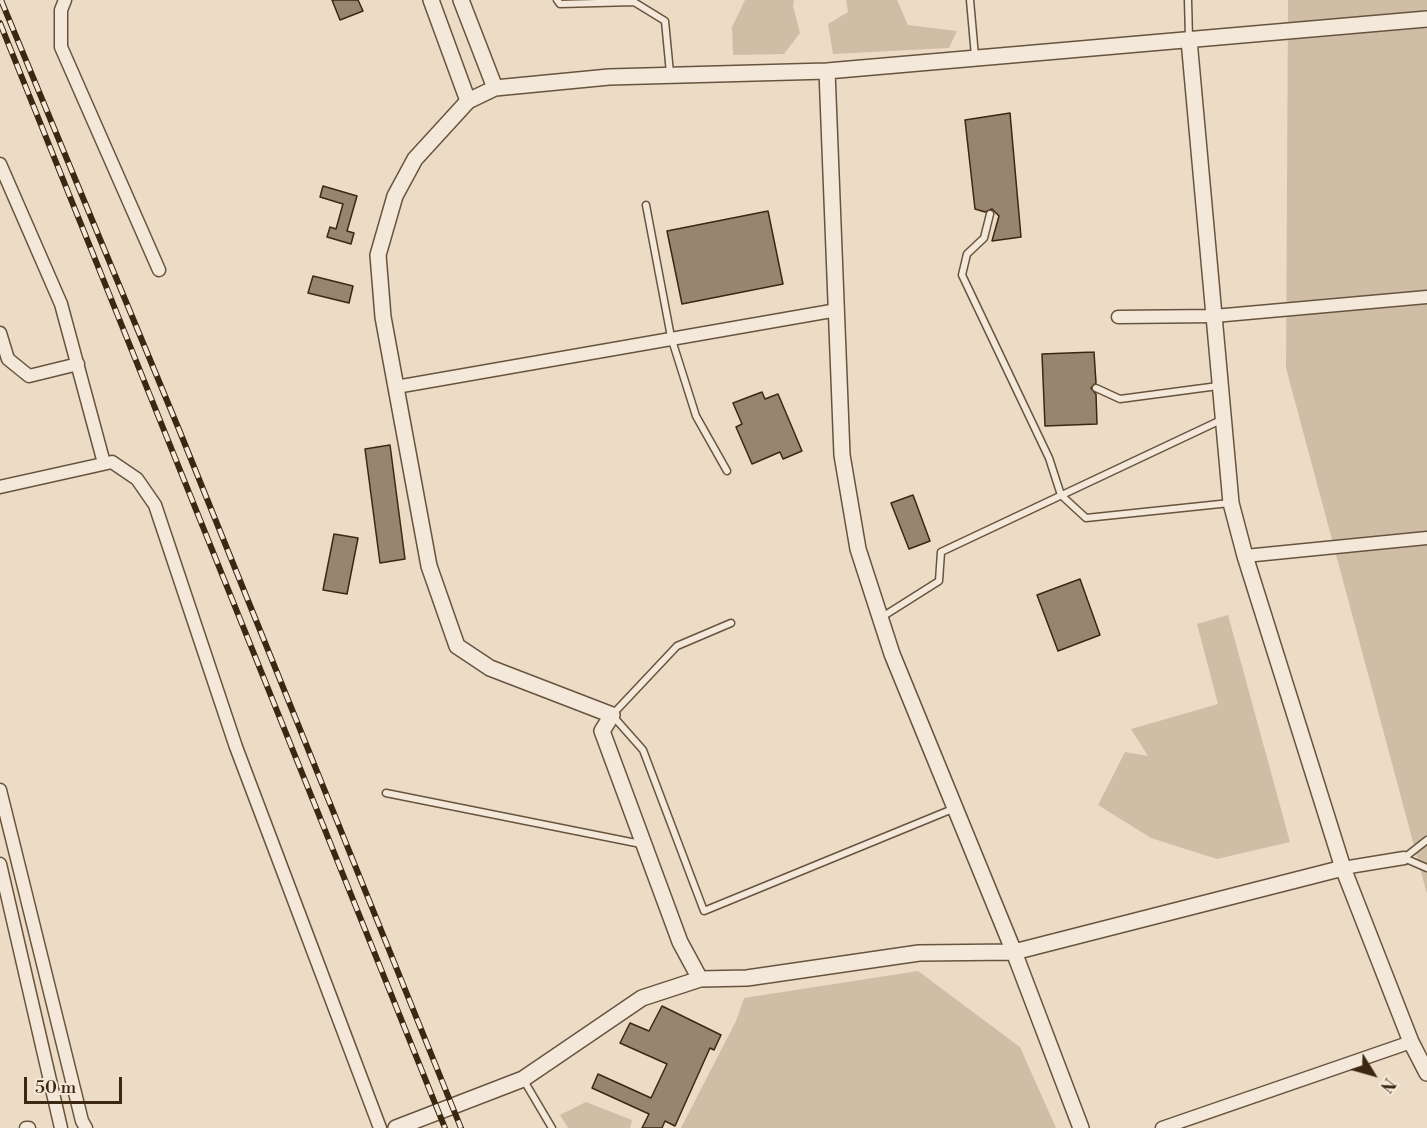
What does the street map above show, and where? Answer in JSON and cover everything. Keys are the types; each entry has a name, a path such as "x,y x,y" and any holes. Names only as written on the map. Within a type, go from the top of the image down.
{"street":[{"path":"65,0 61,10 61,47 159,270"},
{"path":"431,0 468,101"},
{"path":"462,0 495,88"},
{"path":"700,979 680,942 602,731 612,715 490,668 458,645 429,566 382,317 378,255 395,196 415,159 468,101 495,88 609,77 827,71 1427,19"},
{"path":"1190,40 1231,503 1245,556 1343,868 1411,1042 1427,1073"},
{"path":"827,71 842,455 858,549 892,654 1014,952 1081,1128"},
{"path":"0,164 62,304 104,464"},
{"path":"1118,317 1214,316 1427,297"},
{"path":"396,387 671,337 837,310"},
{"path":"0,333 8,359 29,376 78,364"},
{"path":"0,487 112,462 137,479 155,505 236,747 380,1128"},
{"path":"1245,556 1427,538"},
{"path":"0,790 82,1121 86,1128"},
{"path":"396,1128 523,1079 642,998 700,979 747,978 919,953 1014,952 1343,868 1404,858"},
{"path":"0,864 60,1128"},
{"path":"1162,1128 1411,1042"},
{"path":"68,1128 71,1125 80,1128"}],"lane":[{"path":"557,0 560,4 634,2 664,21 671,76"},
{"path":"970,0 975,58"},
{"path":"1188,0 1190,40"},
{"path":"646,205 671,337 696,416 728,471"},
{"path":"990,214 984,238 967,254 962,275 1049,458 1061,495 1086,518 1231,503"},
{"path":"1096,388 1120,399 1219,386"},
{"path":"880,618 939,581 941,552 1222,420"},
{"path":"731,623 677,646 612,715 643,750 704,911 955,808"},
{"path":"386,793 644,845"},
{"path":"1427,840 1404,858 1427,868"},
{"path":"523,1079 552,1128"}],"shaded area":[{"path":"745,0 794,0 793,6 800,33 784,54 733,55 732,27"},
{"path":"846,0 897,0 908,25 957,31 949,48 833,54 828,24 848,12"},
{"path":"1288,0 1427,0 1427,894 1286,368"},
{"path":"1228,615 1290,842 1217,859 1151,838 1098,805 1125,752 1148,756 1131,729 1218,704 1197,624"},
{"path":"918,971 1020,1047 1056,1128 681,1128 736,1021 744,998"},
{"path":"586,1102 632,1120 630,1128 568,1128 560,1115"}],"building":[{"path":"332,0 358,0 363,11 340,20"},
{"path":"1010,113 1021,237 992,241 999,216 992,209 985,212 975,209 965,120"},
{"path":"323,186 357,196 347,231 354,233 351,244 327,237 330,227 336,229 343,204 320,197"},
{"path":"768,211 783,284 682,304 667,231"},
{"path":"313,276 353,286 349,303 308,293"},
{"path":"1094,352 1096,383 1091,388 1096,394 1097,424 1045,426 1042,354"},
{"path":"762,392 765,399 778,394 802,451 783,459 780,452 752,464 736,427 742,424 733,403"},
{"path":"390,445 405,559 380,563 365,449"},
{"path":"913,495 930,541 909,549 891,503"},
{"path":"334,534 358,538 347,594 323,590"},
{"path":"1080,579 1100,635 1058,651 1037,595"},
{"path":"662,1006 721,1035 714,1050 710,1048 675,1126 665,1121 662,1128 642,1128 649,1114 592,1088 598,1074 651,1098 667,1064 620,1043 630,1023 649,1031"}],"railway":[{"path":"1,0 180,432 461,1128"},
{"path":"0,23 445,1128"}]}
